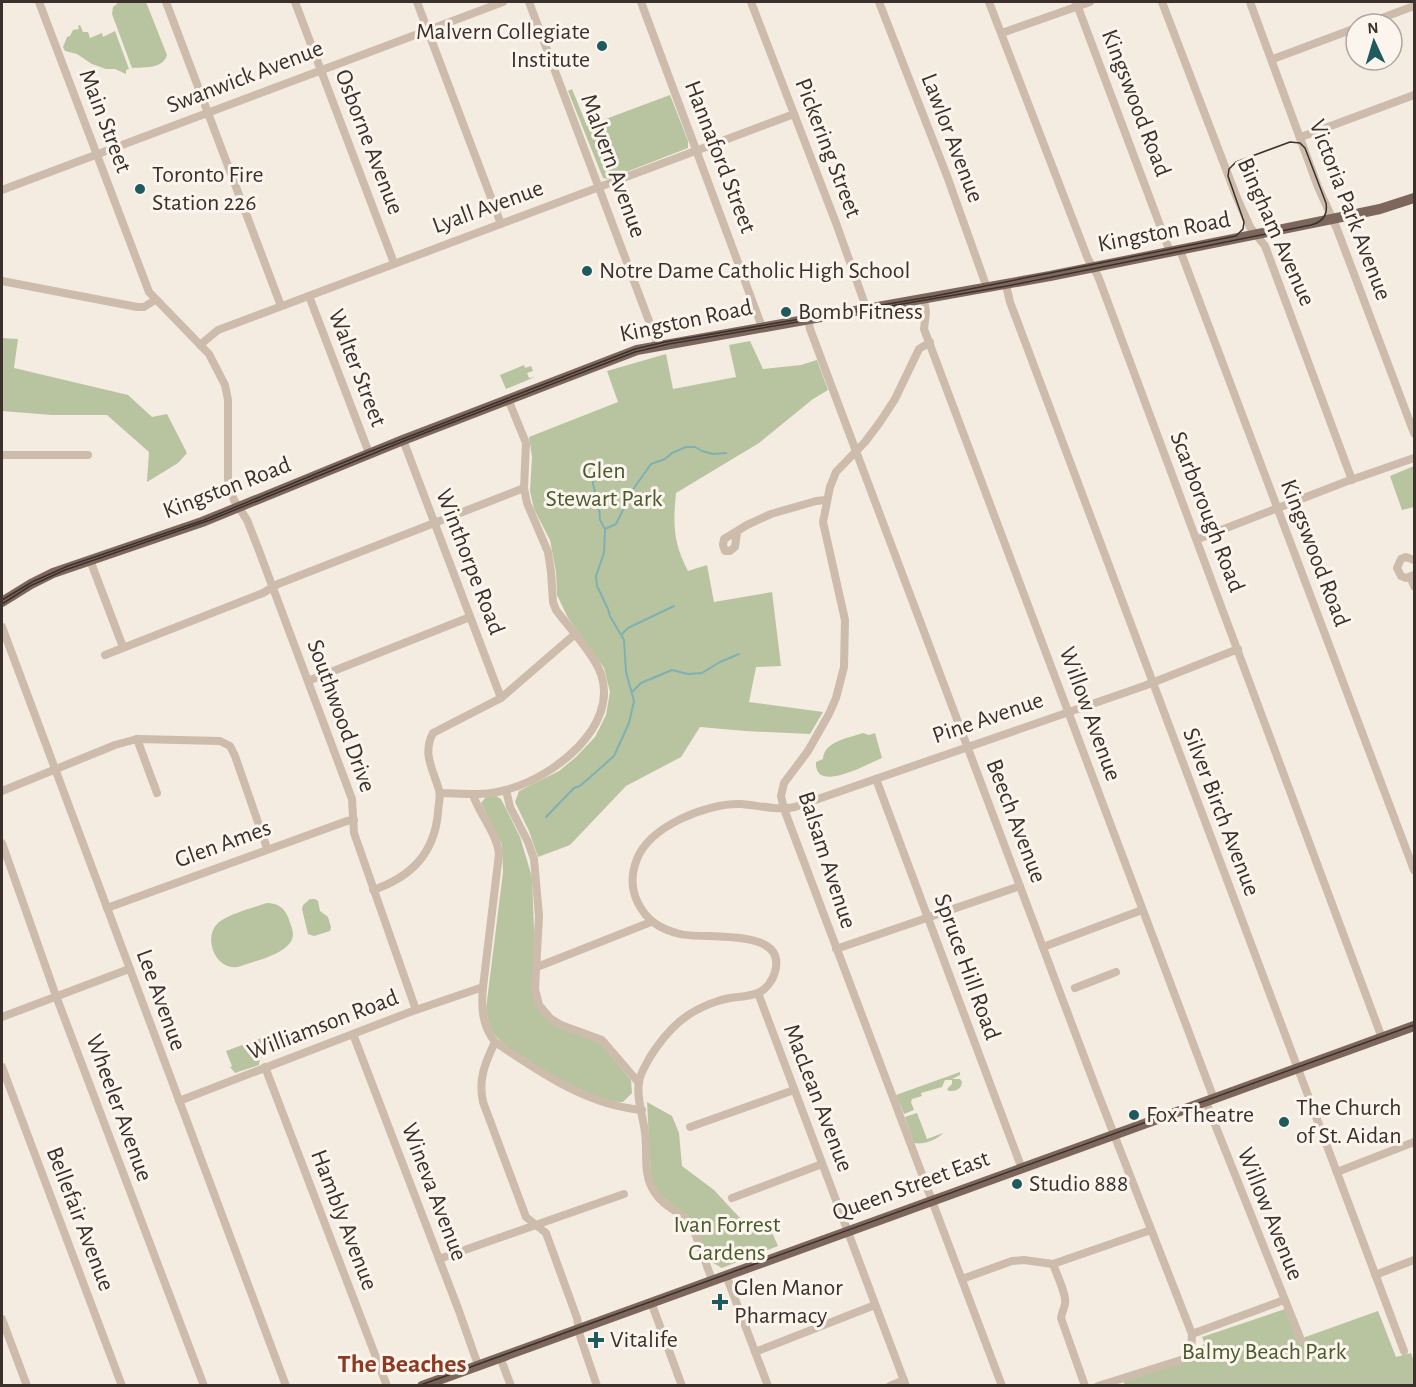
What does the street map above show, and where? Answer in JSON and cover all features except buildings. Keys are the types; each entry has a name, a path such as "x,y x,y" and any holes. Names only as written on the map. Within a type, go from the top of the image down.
{"main road":[{"name":"Kingston Road","path":"2,602 30,584 90,560 239,507 369,453 616,357 658,345 1006,285 1380,209 1414,198"},
{"name":"Queen Street East","path":"422,1386 1414,1026"}],"street":[{"name":"Main Street","path":"39,2 149,292 215,363 227,393 228,483 239,507"},
{"path":"166,2 281,306"},
{"name":"Osborne Avenue","path":"295,2 394,263"},
{"path":"417,2 501,224"},
{"name":"Swanwick Avenue","path":"2,189 503,2"},
{"name":"Malvern Avenue","path":"529,2 658,345"},
{"name":"Hannaford Street","path":"641,2 762,327"},
{"name":"Pickering Street","path":"752,2 867,310"},
{"name":"Lawlor Avenue","path":"879,2 947,176 987,288"},
{"name":"Scarborough Road","path":"989,2 1198,539 1382,1038"},
{"path":"1002,33 1077,4 1090,2"},
{"name":"Bingham Avenue","path":"1162,2 1248,222 1255,235 1265,246 1273,265 1352,480"},
{"name":"Victoria Park Avenue","path":"1250,2 1414,433"},
{"name":"Kingswood Road","path":"1077,4 1277,508 1414,870"},
{"path":"1398,12 1414,6"},
{"path":"1273,59 1344,32"},
{"path":"1300,137 1414,95"},
{"name":"Lyall Avenue","path":"200,345 218,330 794,114"},
{"path":"2,281 137,307 144,307 155,300"},
{"name":"Silver Birch Avenue","path":"1006,285 1010,302 1404,1352"},
{"name":"Walter Street","path":"309,296 369,453"},
{"path":"924,300 926,312 924,329 930,342"},
{"name":"Beech Avenue","path":"808,320 1114,1135 1192,1334"},
{"name":"Balsam Avenue","path":"930,342 919,349 895,399 880,422 836,472 826,500 824,533 845,620 844,667 836,699 829,714 808,751 784,783 781,796 836,949 1002,1386"},
{"name":"Willow Avenue","path":"930,342 1142,910 1284,1300 1301,1340"},
{"path":"440,793 473,795 506,790 556,767 570,756 595,725 602,707 601,675 553,602 548,552 527,503 524,488 525,443 508,399"},
{"name":"Winthorpe Road","path":"404,440 501,698"},
{"path":"2,455 88,455"},
{"path":"1198,539 1414,458"},
{"path":"105,656 524,488"},
{"path":"737,532 771,514 826,500"},
{"name":"Southwood Drive","path":"239,507 247,520 352,799 354,833 416,1010"},
{"path":"1413,580 1401,576 1397,568 1398,563 1406,557 1414,560"},
{"path":"90,560 123,647"},
{"path":"308,681 470,617"},
{"name":"Lee Avenue","path":"2,627 286,1386"},
{"path":"373,890 411,871 424,855 435,831 440,793 427,755 428,742 433,733 501,698 574,635"},
{"name":"Pine Avenue","path":"784,809 1068,712 1238,650"},
{"path":"137,739 157,793"},
{"path":"2,791 115,745 137,739 220,741 230,746 267,848"},
{"name":"Spruce Hill Road","path":"876,779 1022,1169"},
{"path":"506,790 510,807 528,842 534,860 539,916 536,994 542,1010 561,1025 602,1040 639,1083"},
{"path":"473,795 496,841 499,854 481,1008 484,1023 495,1042 532,1067 572,1089 620,1108 642,1110"},
{"path":"712,1280 692,1225 664,1205 654,1193 648,1179 645,1167 646,1138 639,1083 644,1068 662,1038 680,1021 693,1012 720,1000 758,993 771,981 776,967 772,952 763,943 728,936 679,934 651,922 644,915 636,900 633,875 639,854 658,832 685,816 730,805 784,809"},
{"name":"Glen Ames","path":"107,908 267,848 354,820"},
{"name":"Wheeler Avenue","path":"2,843 56,996 204,1386"},
{"path":"836,949 1020,886"},
{"path":"1043,947 1142,910"},
{"path":"537,967 651,922"},
{"path":"2,1017 129,969"},
{"path":"1075,988 1116,972"},
{"name":"Williamson Road","path":"179,1101 416,1010 483,987"},
{"name":"MacLean Avenue","path":"758,993 905,1383"},
{"name":"Wineva Avenue","path":"353,1034 478,1365"},
{"path":"495,1042 482,1074 482,1095 526,1217 546,1233 577,1318 580,1336 597,1386"},
{"name":"Bellefair Avenue","path":"2,1067 123,1386"},
{"name":"Hambly Avenue","path":"265,1068 387,1386"},
{"path":"690,1127 794,1090"},
{"path":"1337,1172 1414,1142"},
{"path":"732,1198 822,1164"},
{"path":"439,1259 624,1194"},
{"path":"962,1280 1012,1261 1024,1260 1053,1264 1151,1230"},
{"path":"1375,1275 1414,1260"},
{"path":"1053,1264 1065,1297 1062,1318 1085,1386"},
{"path":"726,1275 768,1386"},
{"path":"1098,1386 1184,1359 1191,1354 1192,1334 1284,1300"},
{"path":"651,1302 682,1386"},
{"path":"755,1352 875,1305"},
{"path":"2,1319 27,1386"},
{"path":"500,1357 511,1386"},
{"path":"890,1386 905,1383"}],"green space":[{"path":"119,2 146,2 167,55 162,63 132,68 112,14 113,7"},
{"path":"80,25 83,32 88,32 90,38 102,33 103,37 115,31 129,69 126,70 126,74 92,64 77,54 65,51 63,47 67,37 73,30 79,29"},
{"path":"572,89 587,126 670,95 688,141 688,148 608,179 603,178 568,91"},
{"path":"2,338 18,339 14,368 128,395 152,417 167,414 187,453 178,463 147,482 149,452 107,415 52,415 2,411"},
{"name":"Glen Stewart Park","path":"750,341 763,369 801,365 817,360 828,390 813,399 759,443 676,493 674,515 677,542 688,571 707,565 714,602 772,592 781,666 756,667 749,702 823,712 810,734 700,727 681,757 626,786 570,845 538,857 515,802 519,791 559,771 595,737 606,715 610,692 604,668 568,618 557,595 556,572 550,540 534,509 530,491 532,457 529,437 618,402 607,371 666,354 673,389 736,377 729,345"},
{"path":"524,365 525,368 531,366 533,371 527,373 529,378 535,377 506,389 500,375"},
{"path":"1414,466 1414,507 1402,510 1390,476"},
{"path":"863,733 869,735 875,733 882,758 833,777 824,776 818,772 816,762 823,759 824,753 832,744"},
{"path":"496,796 501,799 520,837 532,877 537,1007 552,1023 601,1044 631,1080 632,1093 623,1102 611,1101 594,1095 536,1066 504,1044 490,1026 486,1009 503,872 502,845 481,803 486,797"},
{"path":"310,899 318,901 320,911 328,917 330,931 314,936 308,934 302,909"},
{"path":"267,903 277,905 286,914 293,935 291,941 280,951 263,959 241,966 225,965 219,960 212,946 211,938 217,924 233,914"},
{"path":"264,1037 265,1054 260,1059 259,1065 235,1073 230,1067 232,1066 226,1051"},
{"path":"960,1072 960,1075 952,1079 960,1079 962,1082 959,1088 949,1091 947,1089 952,1084 952,1080 945,1080 942,1087 921,1093 922,1096 912,1099 914,1110 904,1114 896,1095"},
{"name":"Ivan Forrest Gardens","path":"647,1102 672,1116 679,1133 682,1166 714,1190 739,1217 753,1225 767,1221 778,1246 722,1268 708,1260 694,1222 659,1194 651,1178"},
{"path":"917,1113 927,1139 943,1133 930,1141 914,1143 905,1117"},
{"name":"Balmy Beach Park","path":"1285,1309 1297,1340 1378,1311 1396,1357 1411,1353 1414,1362 1414,1385 1125,1386 1123,1380 1183,1356 1182,1352 1205,1344 1202,1337"}],"waterway":[{"path":"605,529 616,524 634,488 651,464 686,447 695,447 713,454 726,453"},
{"path":"546,817 574,788 580,786 614,756 629,723 634,701 626,672 624,640 597,586 596,576 604,553 605,529 600,520 593,484 594,471"},
{"path":"622,634 628,628 674,606"},
{"path":"633,691 641,683 672,670 688,674 702,673 739,654"}],"tram line":[{"path":"2,600 32,582 68,566 204,520 369,452 635,349 935,296 1236,236 1243,229 1244,222 1228,176 1229,169 1236,162 1290,142 1300,143 1305,148 1326,203 1324,217 1311,225 1007,286 669,344 635,352 404,441 210,520 65,570 30,586 2,604"},
{"path":"418,1386 1414,1025"}],"place":[{"name":"Malvern Collegiate Institute","path":"602,46"},
{"name":"Toronto Fire Station 226","path":"140,189"},
{"name":"Notre Dame Catholic High School","path":"587,271"},
{"name":"Bomb Fitness","path":"786,312"},
{"name":"Fox Theatre","path":"1134,1115"},
{"name":"The Church of St. Aidan","path":"1284,1122"},
{"name":"Studio 888","path":"1017,1184"},
{"name":"Glen Manor Pharmacy","path":"720,1302"},
{"name":"Vitalife","path":"596,1340"}],"district":[{"name":"The Beaches","path":"402,1364"}]}
